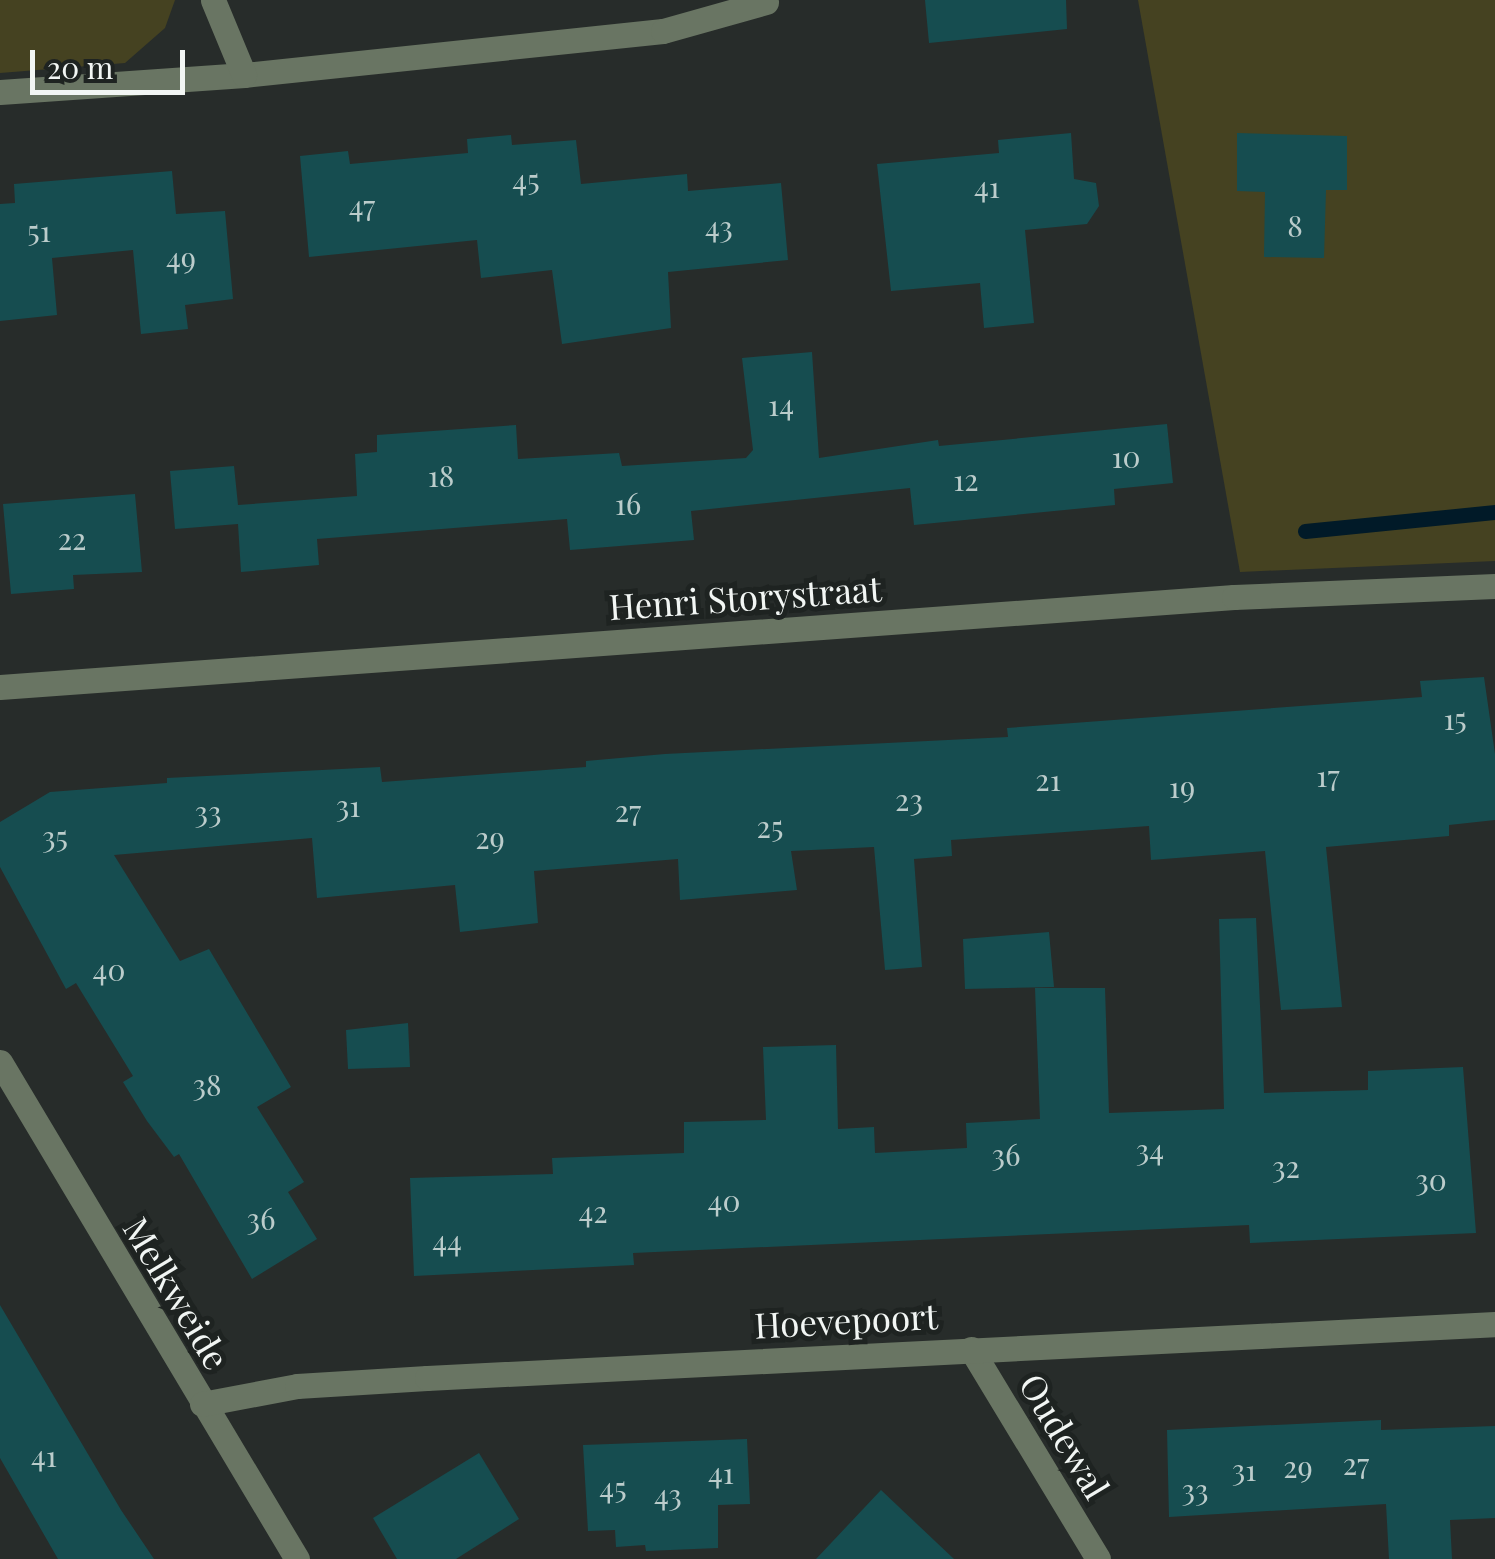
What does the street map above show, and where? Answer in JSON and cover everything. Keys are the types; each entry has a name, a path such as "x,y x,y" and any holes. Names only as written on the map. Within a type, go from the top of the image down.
{"street":[{"path":"214,0 244,75"},
{"path":"0,92 244,75 663,31 766,2"},
{"name":"Henri Storystraat","path":"0,687 1234,597 1495,586"},
{"name":"Melkweide","path":"0,1062 297,1559"},
{"name":"Hoevepoort","path":"202,1404 297,1386 971,1348 1495,1324"},
{"name":"Oudewal","path":"971,1348 1098,1559"}],"shaded area":[{"path":"0,0 175,0 165,28 125,63 0,73"},
{"path":"1138,0 1495,0 1495,561 1240,572"}],"building":[{"path":"925,0 1066,0 1067,29 929,43"},
{"path":"1071,133 1074,179 1096,183 1099,206 1087,224 1025,230 1034,323 984,328 980,283 891,291 877,164 999,153 998,140"},
{"path":"1237,133 1347,136 1347,190 1326,190 1324,258 1264,257 1265,192 1237,191"},
{"path":"511,135 512,145 576,140 581,184 687,174 688,191 781,183 788,260 668,272 671,328 562,344 552,270 481,278 477,240 309,257 300,156 348,151 350,164 468,153 467,139"},
{"path":"172,171 176,214 225,211 233,299 185,305 188,329 141,334 133,250 52,258 57,315 0,321 0,204 15,203 14,184"},
{"path":"812,352 819,458 938,440 939,446 1167,424 1173,483 1114,489 1115,505 914,525 910,488 691,511 694,540 570,550 567,519 317,539 319,565 241,572 238,524 175,529 170,471 234,466 238,505 357,496 355,454 377,452 377,435 516,425 518,459 619,453 622,466 746,458 753,450 742,358"},
{"path":"135,494 142,572 73,575 74,589 11,594 3,504"},
{"path":"1484,677 1495,754 1495,820 1449,825 1449,836 1326,847 1342,1007 1281,1010 1265,851 1151,860 1149,826 951,840 952,856 914,859 922,967 885,970 874,847 791,851 797,890 680,900 678,859 534,871 538,923 460,932 455,885 317,898 312,838 114,855 180,961 209,949 291,1087 257,1107 304,1182 288,1192 317,1239 252,1279 179,1154 174,1157 123,1082 133,1076 76,983 66,989 0,867 0,822 50,792 167,783 167,778 380,767 382,782 586,767 586,761 665,754 1008,737 1007,728 1422,697 1420,681"},
{"path":"1256,918 1264,1093 1368,1090 1368,1071 1463,1067 1476,1233 1250,1243 1249,1225 633,1253 634,1265 414,1276 410,1178 553,1174 552,1158 684,1153 684,1122 766,1120 763,1047 836,1045 838,1129 874,1127 875,1153 967,1148 966,1123 1040,1119 1035,988 1105,988 1109,1113 1224,1109 1219,919"},
{"path":"1049,932 1054,987 965,989 963,939"},
{"path":"408,1023 410,1067 348,1069 346,1030"},
{"path":"0,1305 154,1559 58,1559 0,1458"},
{"path":"1381,1420 1381,1430 1495,1426 1495,1518 1450,1520 1452,1559 1389,1559 1386,1504 1169,1517 1167,1430"},
{"path":"747,1439 750,1504 718,1505 718,1548 646,1551 645,1545 616,1547 615,1530 588,1531 583,1445"},
{"path":"479,1453 519,1519 456,1559 397,1559 373,1518"},
{"path":"881,1490 954,1559 816,1559"}],"waterway":[{"path":"1305,531 1495,512"}]}
